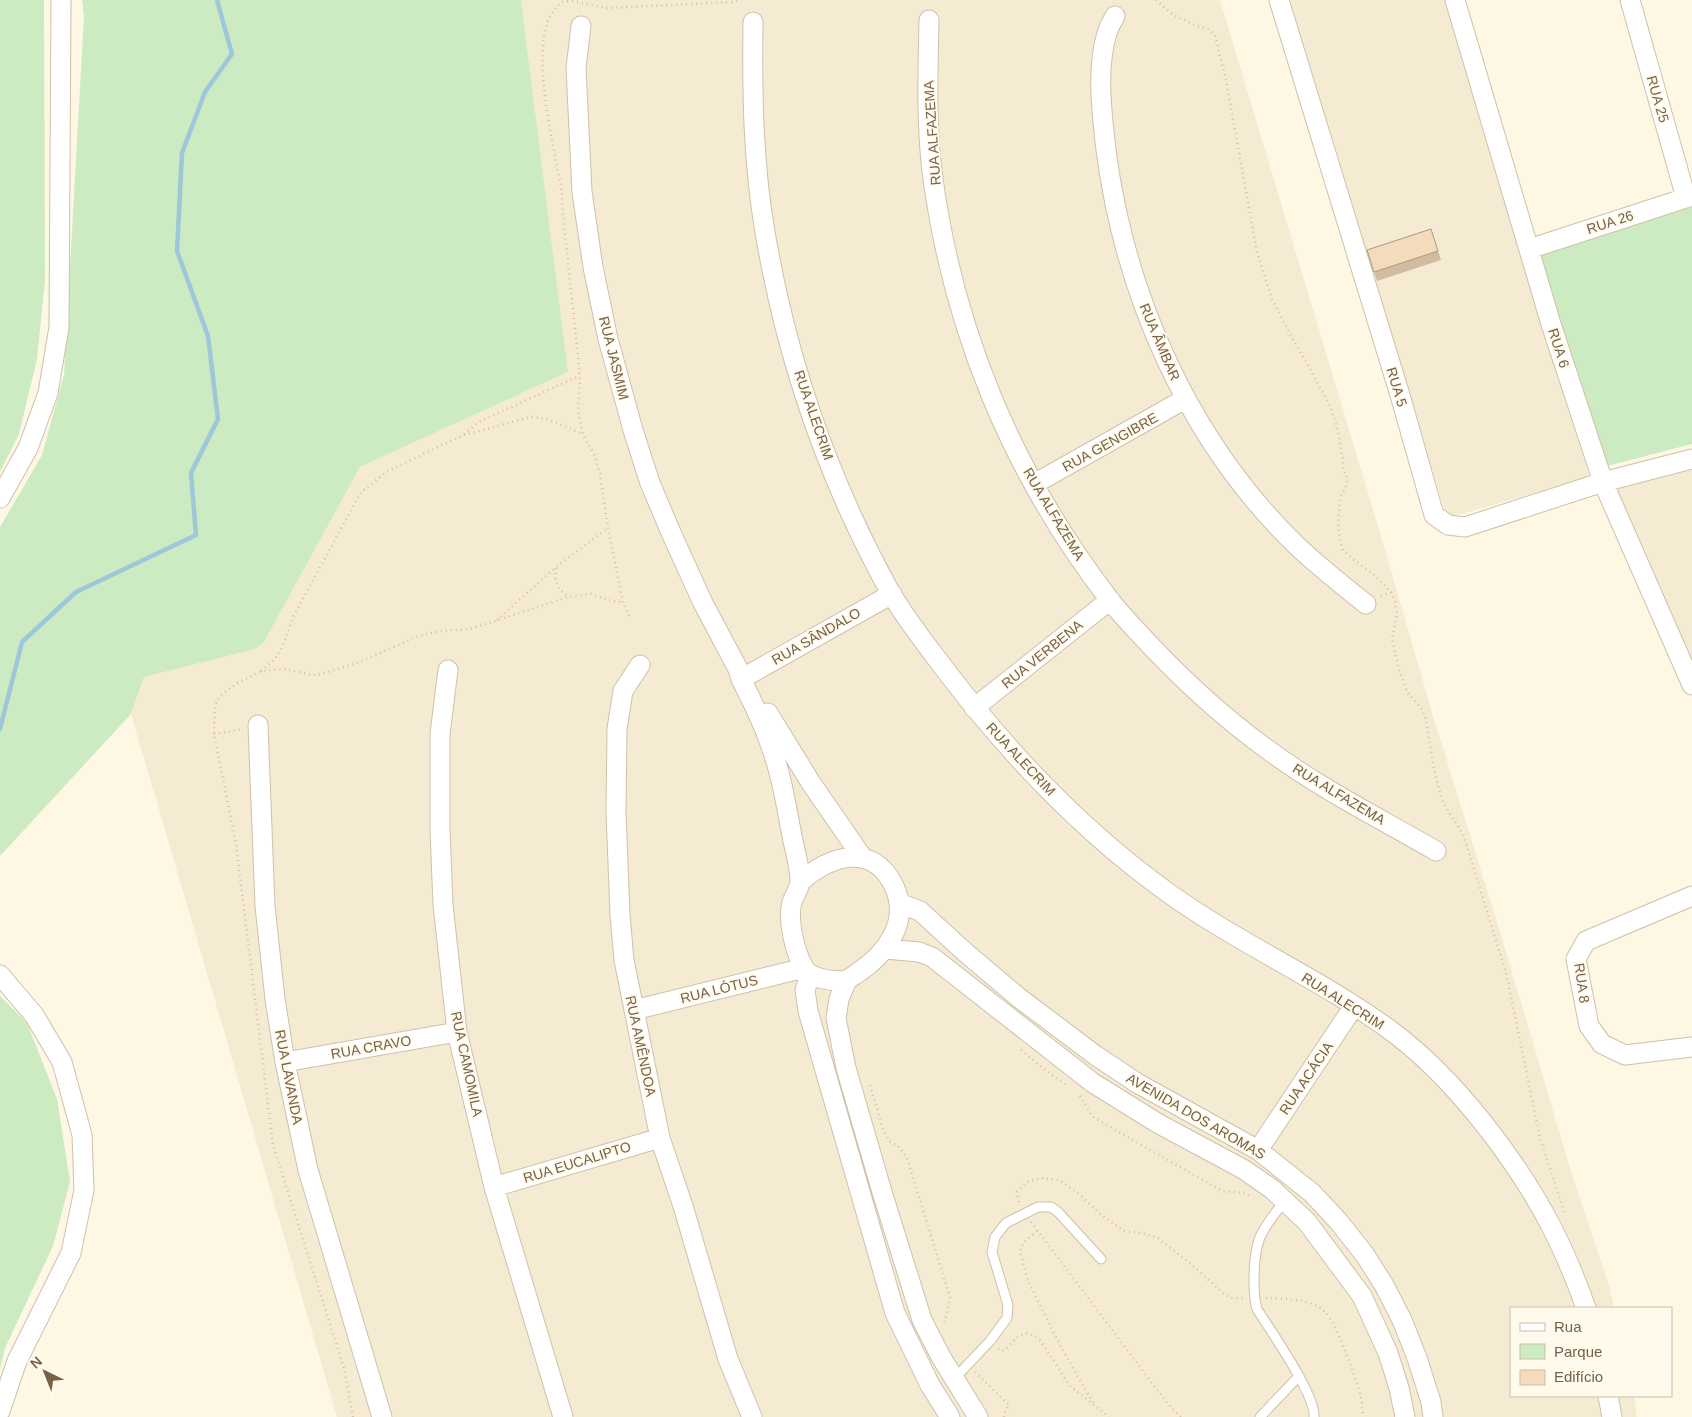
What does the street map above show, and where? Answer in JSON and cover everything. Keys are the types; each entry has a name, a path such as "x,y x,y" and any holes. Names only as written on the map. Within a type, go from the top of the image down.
{"street":[{"path":"0,498 28,448 48,393 59,326 61,0"},
{"name":"RUA 5","path":"1279,0 1400,396 1434,515 1448,525 1465,527 1603,482 1692,460"},
{"name":"RUA 6","path":"1455,0 1551,324 1603,482 1692,685"},
{"name":"RUA 25","path":"1630,0 1689,197"},
{"name":"RUA ÂMBAR","path":"1115,16 1107,33 1102,61 1101,108 1117,218 1131,271 1147,316 1185,399 1237,477 1295,544 1328,574 1366,604"},
{"name":"RUA ALFAZEMA","path":"929,20 928,105 932,170 955,296 990,396 1008,436 1066,539 1110,600 1147,642 1190,686 1271,752 1331,791 1436,851"},
{"name":"RUA ALECRIM","path":"753,22 752,95 756,157 764,229 775,285 808,408 858,528 892,594 974,708 1041,782 1074,815 1167,892 1209,920 1354,1006 1395,1034 1437,1070 1508,1156 1530,1190 1552,1227 1586,1307"},
{"name":"RUA JASMIM","path":"581,26 576,68 582,192 593,267 608,339 633,430 650,482 703,603 742,675"},
{"name":"RUA 26","path":"1528,249 1689,197"},
{"name":"RUA GENGIBRE","path":"1034,484 1185,399"},
{"name":"RUA SÂNDALO","path":"742,675 892,594"},
{"name":"RUA VERBENA","path":"974,708 1110,600"},
{"name":"RUA AMÊNDOA","path":"640,666 623,691 617,729 616,812 620,915 624,960 660,1138 683,1206 728,1359 752,1417"},
{"name":"RUA CAMOMILA","path":"448,670 440,734 440,830 443,905 457,1032 494,1187 563,1417"},
{"path":"742,675 862,857"},
{"path":"742,675 769,739 778,767 800,882"},
{"name":"RUA LAVANDA","path":"258,725 265,906 275,999 285,1062 308,1170 382,1417"},
{"path":"950,1417 930,1384 895,1313 808,1011 805,990 807,972 792,935 792,904 800,882 812,872 842,858 862,857 874,861 886,873 894,887 899,903 898,920 894,936 885,949 868,965 847,980 839,999 836,1018 846,1068 922,1320 941,1358 978,1417"},
{"name":"RUA 8","path":"1692,896 1586,941 1576,959 1589,1026 1602,1044 1625,1055 1692,1047"},
{"name":"AVENIDA DOS AROMAS","path":"899,903 920,911 966,954 1018,998 1095,1055 1136,1082 1258,1150 1312,1193 1339,1222 1380,1277 1402,1320 1417,1358 1431,1402 1433,1417"},
{"name":"AVENIDA DOS AROMAS","path":"885,949 919,952 932,957 1093,1083 1159,1124 1243,1169 1272,1189 1279,1208 1307,1222 1362,1296 1388,1353 1399,1388 1405,1417"},
{"path":"807,972 830,980 847,980"},
{"name":"RUA LÓTUS","path":"634,1010 807,972"},
{"path":"0,975 34,1015 62,1062 82,1135 84,1190 71,1253 17,1361 0,1411"},
{"name":"RUA ACÁCIA","path":"1258,1150 1354,1006"},
{"name":"RUA CRAVO","path":"285,1062 457,1032"},
{"name":"RUA EUCALIPTO","path":"494,1187 660,1138"},
{"path":"1608,1397 1612,1417"}],"lane":[{"path":"954,1379 990,1341 1007,1318 1008,1305 992,1252 995,1238 1006,1223 1038,1207 1051,1207 1058,1212 1101,1259"},
{"path":"1279,1208 1262,1234 1258,1246 1254,1298 1256,1309 1299,1376 1315,1411 1314,1417"},
{"path":"1260,1417 1299,1376"}],"path":[{"path":"1156,0 1172,14 1208,29 1215,35 1226,80 1257,252 1272,299 1330,408 1339,435 1344,461 1343,470 1347,476 1347,484 1340,499 1338,527 1340,540 1343,550 1348,555 1385,584 1395,602 1396,613 1392,639 1399,669 1407,692 1425,716 1441,795 1447,811 1466,840 1491,920 1495,941 1506,973 1540,1138 1566,1216"},
{"path":"461,436 479,422 580,376"},
{"path":"583,434 560,424 530,417 461,436 388,470 361,492 294,615 282,648 274,660 260,672 285,669 314,675 322,674 360,662 418,636 440,631 470,629 568,597 591,594 612,601 623,602"},
{"path":"496,621 556,567 608,528"},
{"path":"556,567 555,581 557,586 568,597"},
{"path":"214,734 258,725"},
{"path":"1017,1047 1054,1078 1070,1088"},
{"path":"868,1080 883,1129 889,1141 898,1146 910,1167 950,1297 944,1326 949,1334"},
{"path":"1078,1093 1092,1116 1222,1191 1245,1193 1259,1202 1279,1208"},
{"path":"1181,1417 1167,1402 1025,1214 1018,1201 1016,1192 1026,1182 1041,1178 1059,1180 1124,1231 1158,1238 1231,1298 1285,1299 1311,1304 1324,1312 1336,1328 1361,1396 1363,1417"},
{"path":"1038,1230 1024,1242 1020,1250 1028,1281 1061,1347 1095,1406"},
{"path":"990,1341 1002,1351 1023,1334 1028,1333 1035,1336 1041,1341 1069,1385 1109,1417"},
{"path":"968,1366 1009,1405 1004,1413 1004,1417"}],"shaded area":[{"path":"521,0 1220,0 1433,716 1501,935 1573,1178 1610,1289 1614,1307 1510,1307 1510,1397 1634,1397 1637,1417 337,1417 131,714 144,677 255,649 264,642 360,467 568,372"},
{"path":"1290,0 1446,0 1590,477 1447,518"},
{"path":"1692,466 1692,669 1610,485"}],"green space":[{"path":"0,0 44,0 45,279 37,359 19,434 0,472"},
{"path":"82,0 521,0 568,372 360,467 264,642 255,649 144,677 131,714 0,856 0,527 42,455 64,375 84,16"},
{"path":"1692,207 1692,444 1607,466 1536,247"},
{"path":"0,996 27,1023 57,1099 70,1182 53,1246 5,1348 0,1369"}],"building":[{"path":"1431,229 1438,251 1374,272 1367,250"}],"waterway":[{"path":"0,729 22,642 76,592 196,535 191,473 218,419 208,336 177,251 182,153 205,92 232,54 217,0"}]}
